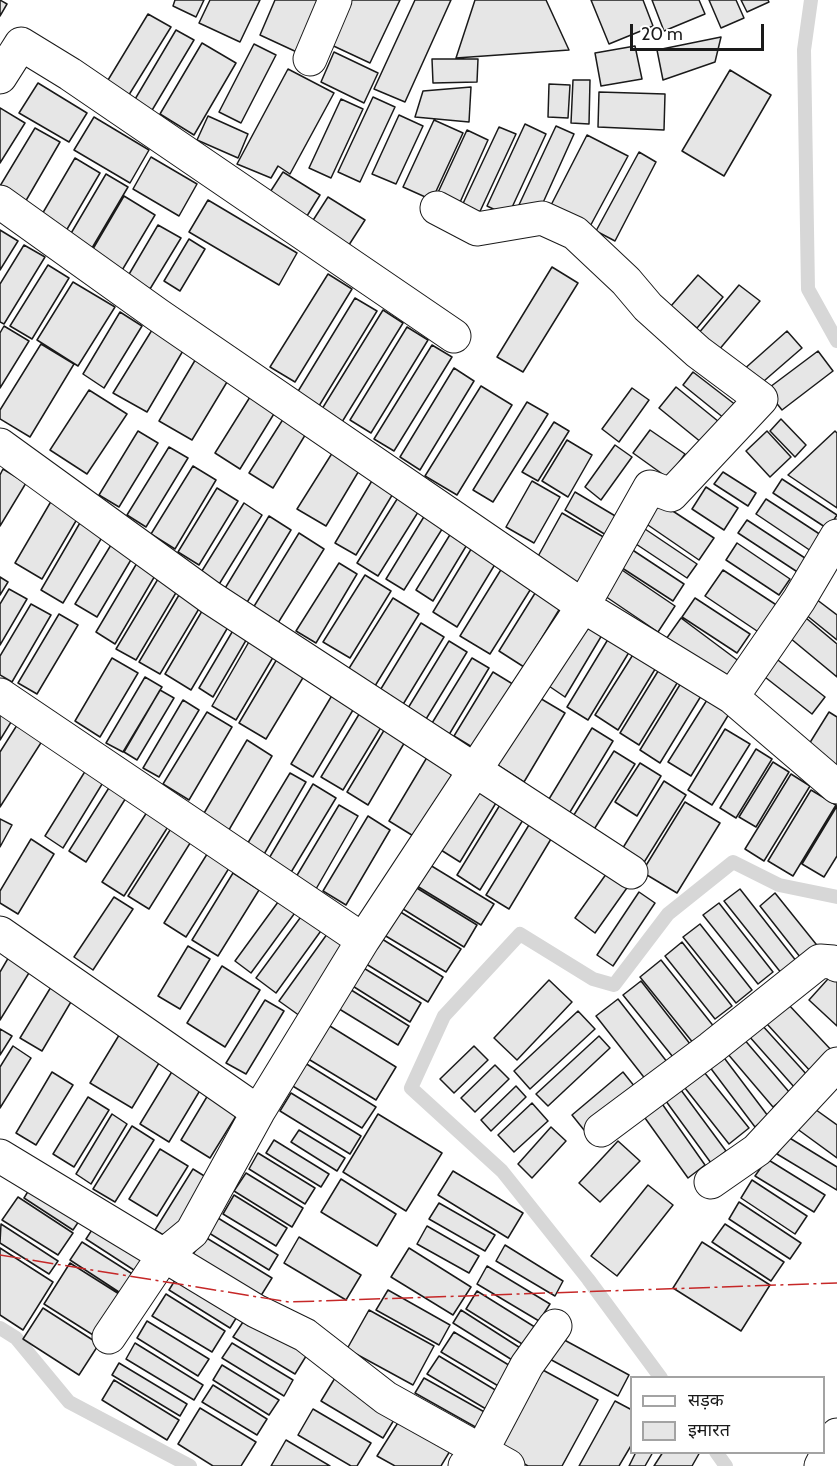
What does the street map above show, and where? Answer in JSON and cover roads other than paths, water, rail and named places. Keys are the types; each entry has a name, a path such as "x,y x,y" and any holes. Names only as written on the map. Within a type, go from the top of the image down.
{"street":[{"path":"310,59 334,0"},
{"path":"0,78 21,44 70,74 454,336"},
{"path":"0,202 158,315 582,606 732,697 837,787"},
{"path":"109,1337 164,1255 192,1232 258,1112 363,940 582,606 650,487 671,495 761,399 698,352 648,307 626,281 575,233 542,218 477,229 437,208"},
{"path":"0,445 211,598 630,872"},
{"path":"732,697 799,600 837,536"},
{"path":"0,695 363,940"},
{"path":"0,933 258,1112"},
{"path":"601,1130 711,1048 820,961 833,962 837,965"},
{"path":"711,1182 757,1150 837,1064"},
{"path":"0,1155 256,1311 305,1335 386,1398 485,1461 527,1365 555,1326"},
{"path":"821,1466 837,1436"}],"waterway":[{"path":"811,0 804,50 808,289 837,341"},
{"path":"660,1376 588,1279 502,1171 411,1088 444,1016 520,934 593,979 614,985 668,914 733,862 779,885 837,897"},
{"path":"0,1328 16,1338 69,1402 190,1466"},
{"path":"717,1454 726,1466"}]}
